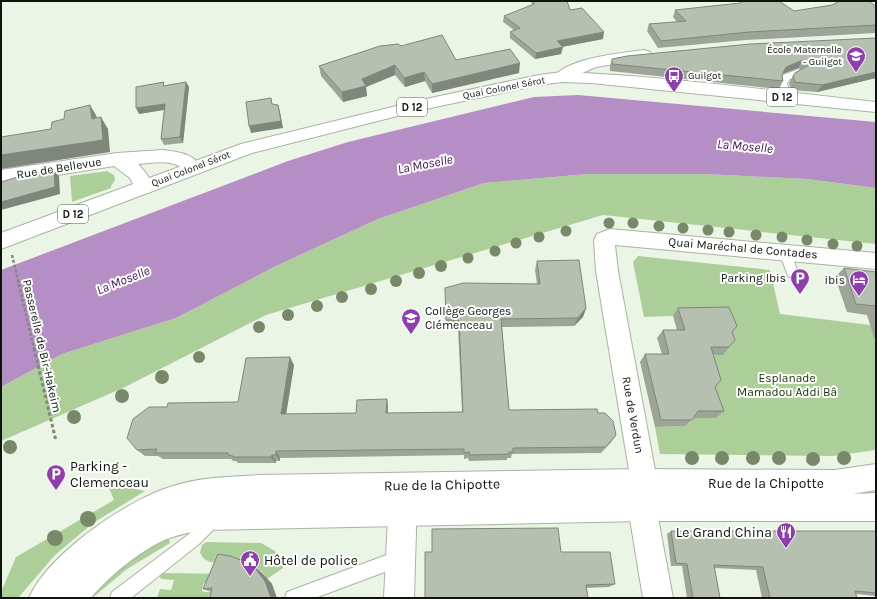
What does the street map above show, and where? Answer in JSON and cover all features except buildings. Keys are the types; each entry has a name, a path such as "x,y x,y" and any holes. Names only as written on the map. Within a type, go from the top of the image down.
{"main road":[{"path":"562,77 572,70 605,59 658,54"},
{"name":"Quai Colonel Sérot","path":"144,187 247,148 310,131 516,84 562,77 688,87 876,107"},
{"name":"Rue de Bellevue","path":"1,176 117,159 162,156 182,159 193,168"},
{"name":"Rue de Bellevue","path":"117,159 131,167 140,178 144,187"},
{"name":"D 12","path":"6,251 144,187"},
{"name":"Quai Maréchal de Contades","path":"610,236 876,261"},
{"name":"Rue de Verdun","path":"610,236 604,240 607,271 658,598"},
{"name":"Rue de la Chipotte","path":"72,598 90,576 125,547 164,525 203,516 403,513 643,495 835,483 876,477"},
{"path":"399,598 403,486"},
{"name":"Rue de la Chipotte","path":"44,598 84,555 124,523 162,503 202,493 258,488 403,486 643,495 820,508 876,507"}],"lane":[{"path":"786,97 783,83 786,77 799,72"},
{"path":"785,252 792,273"},
{"path":"118,598 194,539 218,515"},
{"path":"293,598 401,557"}],"path":[{"path":"6,251 19,252"},
{"name":"Passerelle de Bir-Hakeim","path":"6,251 56,441"}],"green space":[{"path":"108,171 114,175 115,180 111,188 72,202 70,176"},
{"path":"588,174 705,174 807,179 876,188 876,203 874,203 876,204 876,244 603,215 266,315 125,387 1,441 1,387 62,354 176,318 276,266 378,219 484,183"},
{"name":"Esplanade Mamadou Addi Bâ","path":"638,256 770,270 780,314 870,325 876,342 876,450 833,456 660,454 655,427 685,426 691,418 711,361 715,355 673,316 644,317 633,262"},
{"path":"107,483 145,491 93,523 55,555 18,598 1,598 1,592 16,557 114,500"},
{"path":"169,539 170,543 127,569 92,598 79,598 151,543"},
{"path":"206,542 261,543 275,551 284,561 283,568 267,579 261,571 224,563 210,562 204,559 200,553 202,545"},
{"path":"161,574 228,574 211,578 203,586 202,591 205,592 221,592 220,598 157,598 160,589 171,590 174,580 160,578"}],"water":[{"name":"La Moselle","path":"578,95 876,122 876,188 807,179 705,174 588,174 484,183 378,219 276,266 176,318 62,354 1,387 1,270 288,161 348,142 534,97"}],"place":[{"name":"École Maternelle - Guilgot","path":"856,73"},
{"name":"Guilgot","path":"674,93"},
{"name":"Parking Ibis","path":"800,295"},
{"name":"ibis","path":"859,297"},
{"name":"Collège Georges Clémenceau","path":"411,335"},
{"name":"Parking - Clemenceau","path":"56,491"},
{"name":"Le Grand China","path":"786,549"},
{"name":"Hôtel de police","path":"250,577"}]}
